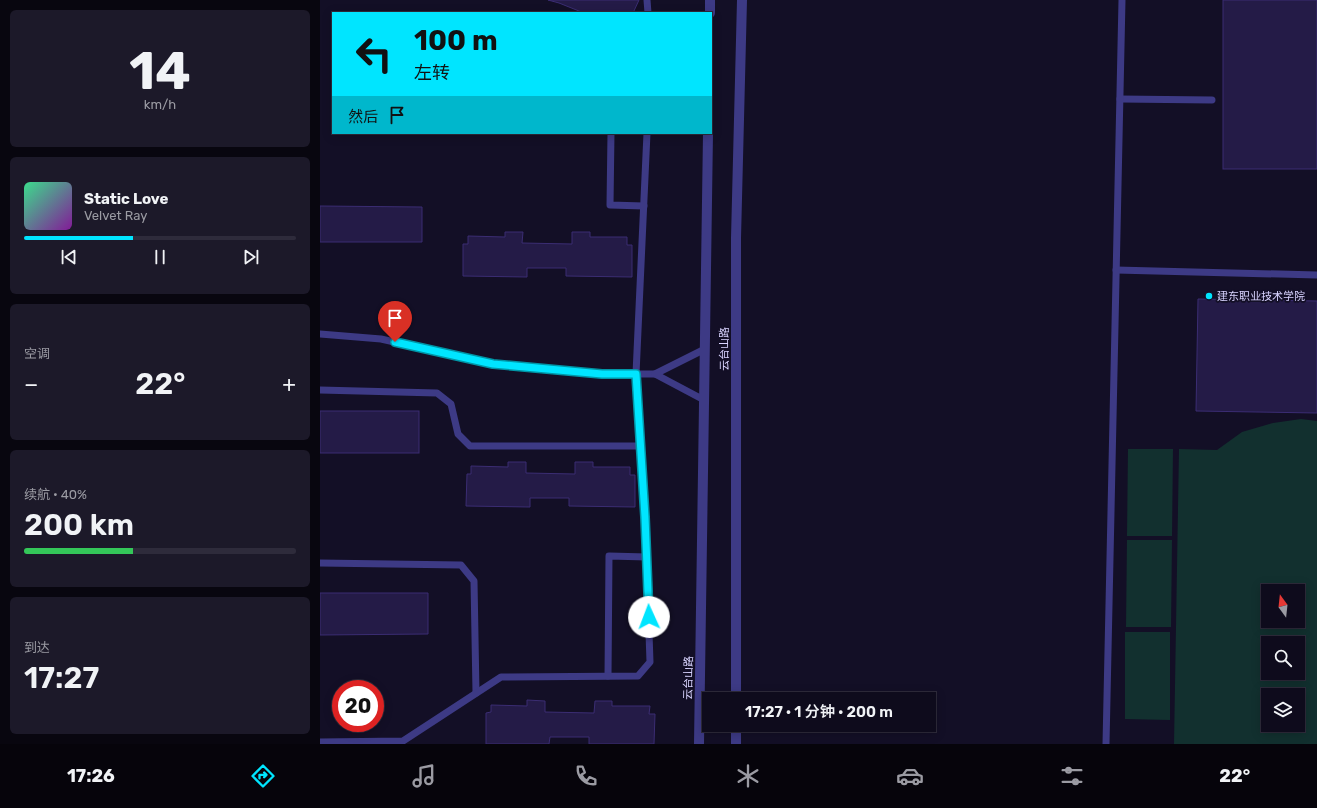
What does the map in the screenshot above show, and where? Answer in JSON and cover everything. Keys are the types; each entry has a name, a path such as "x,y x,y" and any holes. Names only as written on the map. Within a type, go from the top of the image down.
{"street":[{"path":"710,0 710,12"},
{"name":"云台山路","path":"736,692 736,238 742,0"},
{"name":"云台山路","path":"700,744 708,134"},
{"path":"736,732 736,744"}],"lane":[{"path":"647,0 648,12"},
{"path":"1106,744 1122,0"},
{"path":"1120,99 1212,100"},
{"path":"611,134 610,205 644,206"},
{"path":"320,742 403,741 500,677 638,676 650,662 647,557 636,374 647,134"},
{"path":"1116,270 1317,275"},
{"path":"320,334 381,339 493,364 602,374 655,374 705,349"},
{"path":"655,374 704,400"},
{"path":"320,390 437,393 451,404 458,434 470,446 641,446"},
{"path":"608,676 609,556 647,557"},
{"path":"320,563 461,565 474,581 476,693"}],"green space":[{"path":"1301,419 1317,421 1317,744 1174,744 1179,449 1217,450 1242,432 1273,423"},
{"path":"1128,449 1173,449 1172,536 1127,536"},
{"path":"1127,540 1172,540 1171,627 1126,627"},
{"path":"1125,632 1170,632 1170,720 1125,719"}],"building":[{"path":"548,0 639,0 633,12 582,12"},
{"path":"1223,0 1317,0 1317,169 1223,169"},
{"path":"320,206 422,207 422,242 320,242"},
{"path":"505,232 523,232 522,243 572,244 572,232 590,232 590,237 627,237 627,245 632,245 632,277 566,276 566,268 527,268 527,277 463,276 463,244 468,244 468,236 505,237"},
{"path":"1198,299 1317,301 1317,413 1196,411"},
{"path":"320,411 419,411 419,453 320,453"},
{"path":"508,462 526,462 526,473 575,474 575,462 593,462 593,467 630,467 630,475 635,475 635,507 569,506 569,498 530,498 530,507 466,506 467,474 471,474 471,466 508,467"},
{"path":"320,593 428,593 428,634 320,635"},
{"path":"527,700 545,701 545,712 594,713 595,701 612,701 612,706 650,706 649,714 655,714 654,744 589,744 589,737 550,737 549,744 486,744 486,713 491,712 491,705 527,706"}],"place":[{"name":"建东职业技术学院","path":"1209,296"}],"route":[{"path":"395,342 493,364 602,374 636,374 645,517 649,617"}]}
